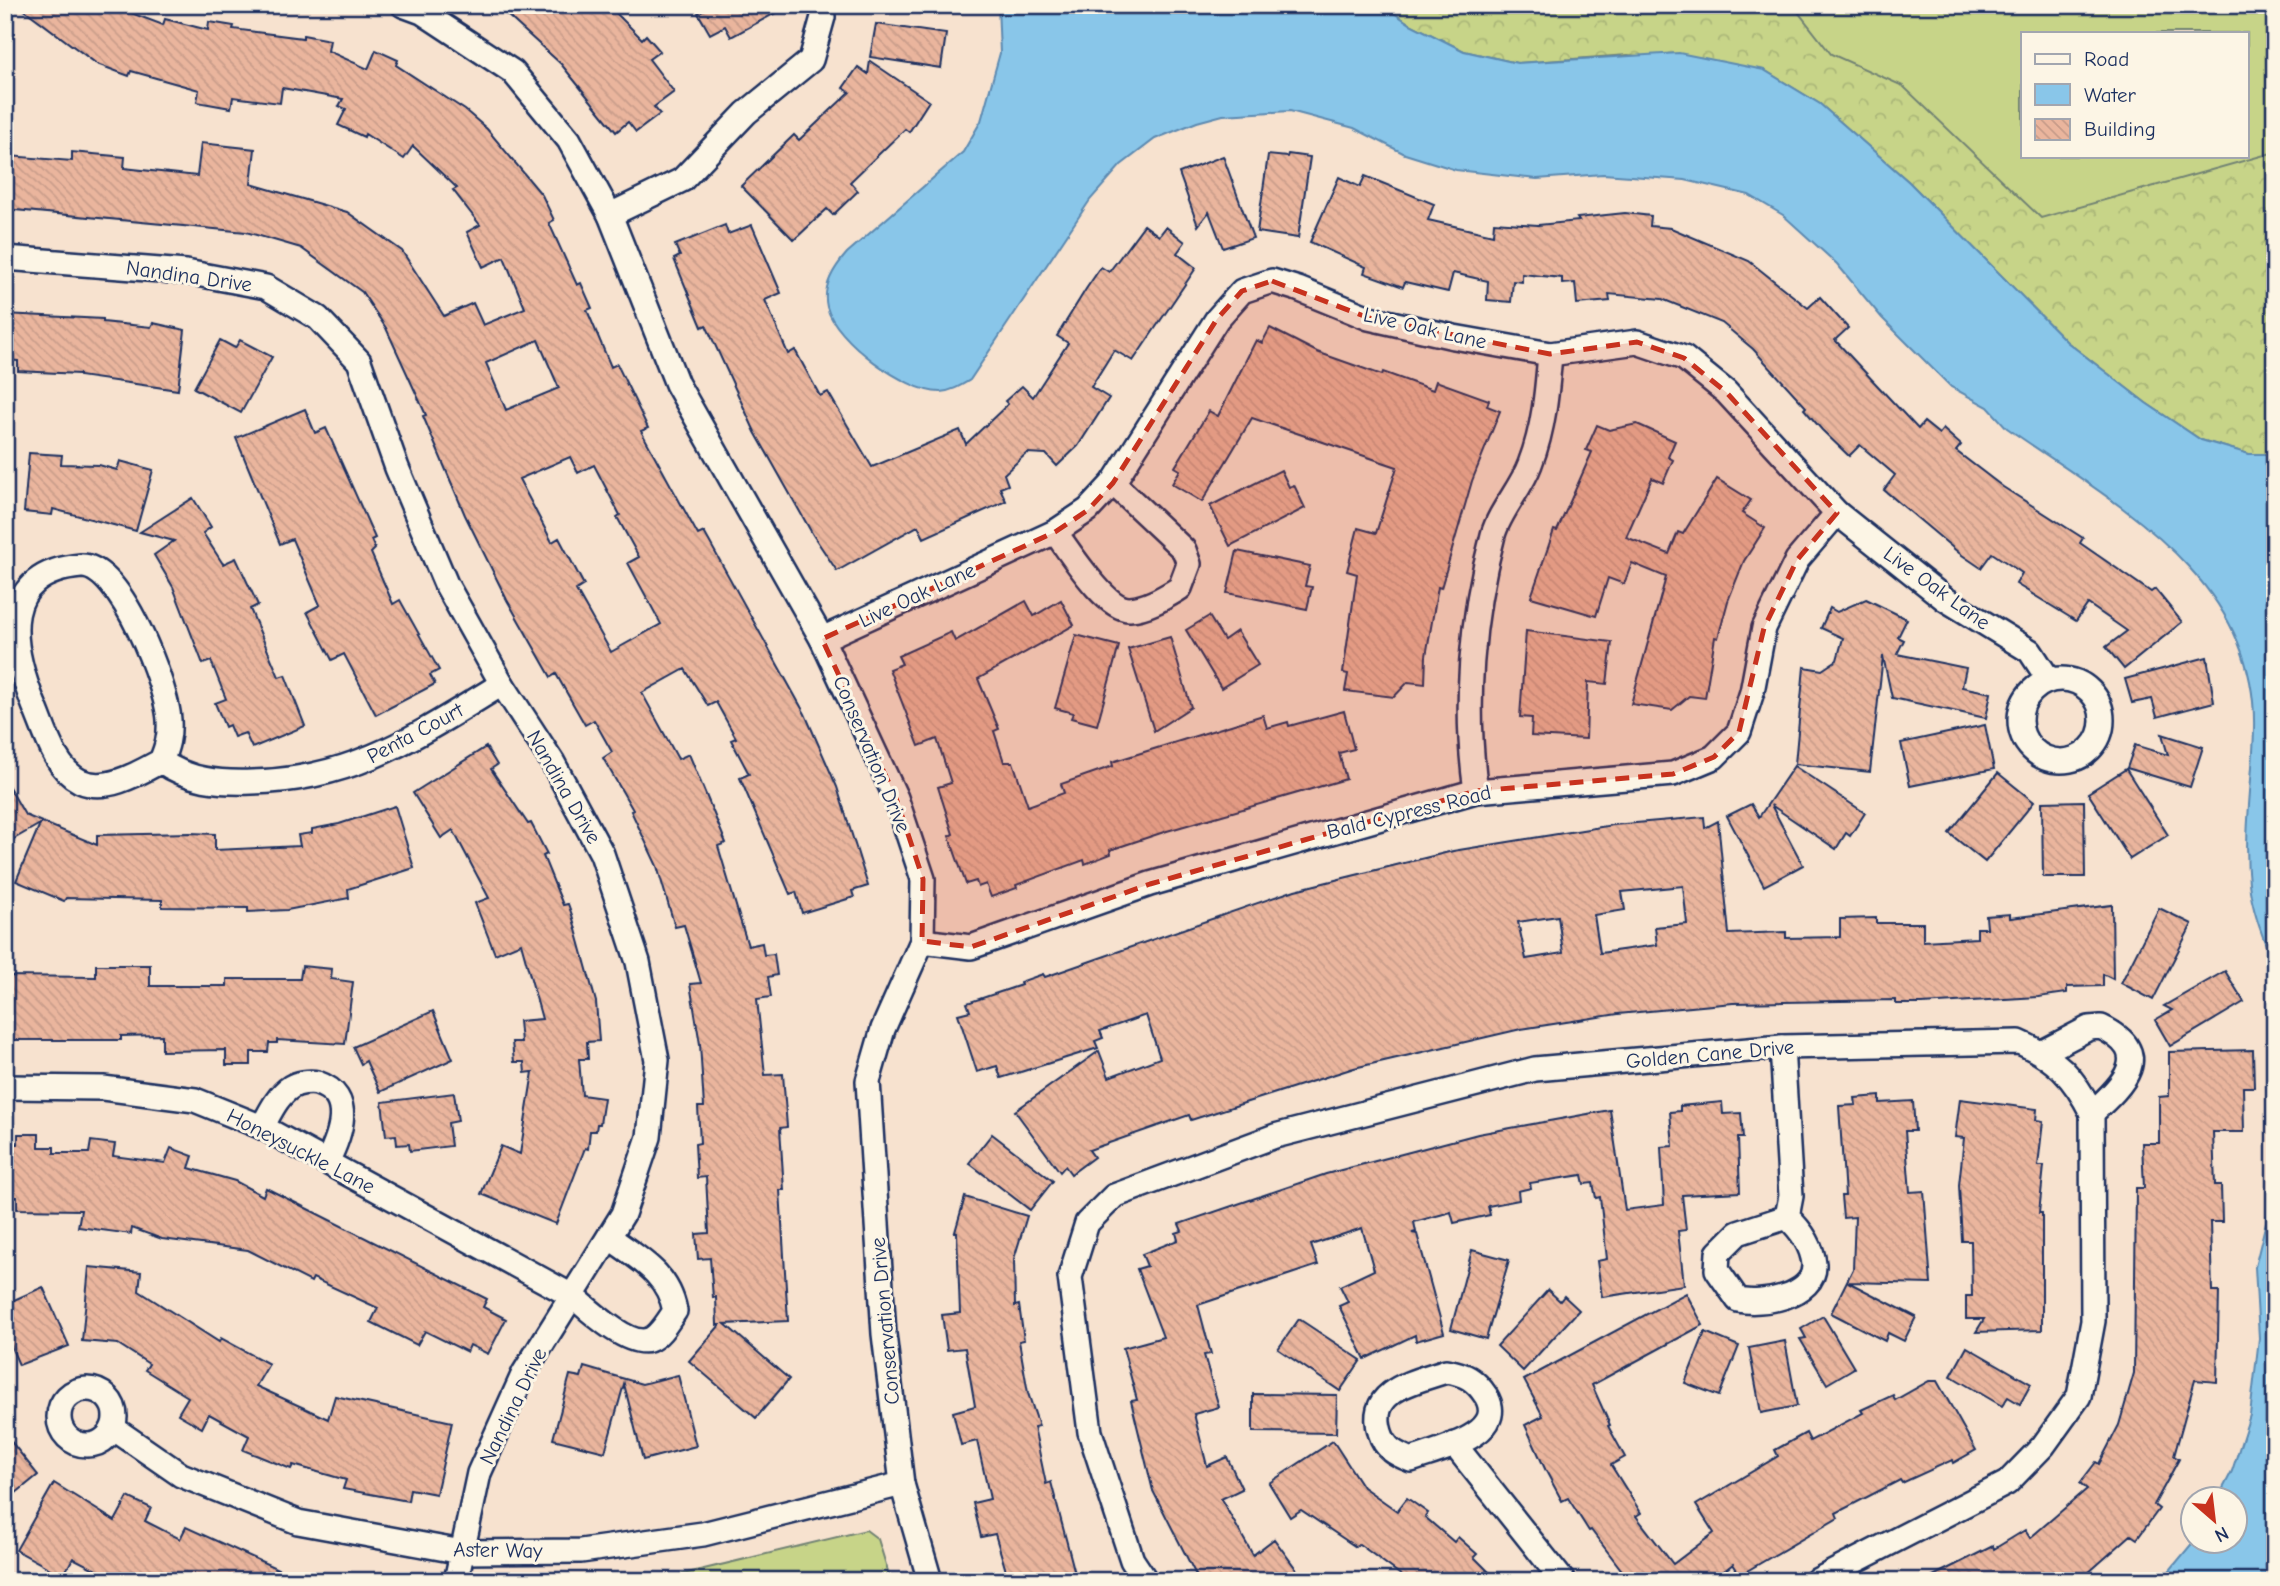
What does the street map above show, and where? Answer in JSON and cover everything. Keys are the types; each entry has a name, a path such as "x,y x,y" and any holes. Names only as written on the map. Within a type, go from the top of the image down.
{"street":[{"name":"Conservation Drive","path":"403,5 422,12 513,72 569,140 610,215 677,384 822,639 900,810 923,879 922,940 883,1028 868,1081 884,1334 902,1484 930,1581"},
{"path":"610,215 682,180 746,113 811,60 822,17 822,5"},
{"name":"Nandina Drive","path":"5,258 186,272 253,284 266,287 318,318 359,361 397,468 446,584 502,684 552,761 602,854 638,962 657,1060 649,1136 623,1214 574,1297 524,1373 479,1473 456,1581"},
{"name":"Live Oak Lane","path":"822,639 1055,532 1088,510 1112,483 1217,319 1242,291 1272,281 1369,318 1550,354 1637,342 1684,358 1727,392 1837,513 1945,599 2029,651 2049,680"},
{"path":"1476,791 1470,748 1474,636 1494,533 1530,465 1545,415 1550,354"},
{"path":"1055,532 1098,589 1114,604 1128,610 1156,603 1180,588 1189,564 1184,550 1112,483"},
{"name":"Bald Cypress Road","path":"922,940 971,947 1150,884 1476,791 1673,774 1714,757 1739,732 1752,692 1765,628 1797,560 1837,513"},
{"path":"87,566 115,585 155,664 169,718 169,744 161,761 108,784 80,781 56,757 11,649 7,618 23,584 53,568 87,566"},
{"name":"Penta Court","path":"161,761 180,775 223,783 294,781 353,766 399,746 502,684"},
{"path":"2043,1052 2089,1028 2101,1027 2123,1042 2132,1059 2129,1075 2092,1112"},
{"name":"Golden Cane Drive","path":"1146,1581 1132,1560 1090,1432 1070,1276 1087,1223 1114,1196 1275,1136 1535,1069 1782,1047 2019,1042 2043,1052 2077,1083 2092,1112 2093,1321 2079,1396 2043,1446 2007,1483 1816,1581"},
{"path":"1782,1047 1791,1196 1787,1217"},
{"path":"262,1127 280,1096 293,1085 313,1082 327,1087 342,1106 342,1122 327,1162"},
{"name":"Honeysuckle Lane","path":"5,1087 103,1088 195,1100 262,1127 574,1297 608,1326 636,1341 649,1340 663,1329 674,1311 671,1291 659,1275 610,1237"},
{"path":"1446,1371 1465,1374 1478,1384 1489,1402 1490,1417 1485,1428 1454,1444 1411,1460 1394,1453 1382,1441 1376,1418 1380,1404 1395,1389 1446,1371"},
{"name":"Aster Way","path":"113,1428 181,1475 298,1522 462,1552 582,1551 702,1534 902,1484"},
{"path":"1454,1444 1563,1581"}],"highlighted area":[{"path":"1272,281 1369,318 1454,337 1550,354 1637,342 1684,358 1726,392 1837,513 1797,560 1764,628 1739,732 1714,757 1673,774 1476,791 1150,884 971,947 922,941 923,879 896,798 822,639 1055,532 1088,510 1113,483 1217,319 1242,291"}],"green space":[{"path":"1382,5 2275,5 2275,454 1909,182 1820,104 1764,70 1628,55 1586,58"},
{"path":"1382,5 1771,5 1798,12 1831,54 1903,86 2041,218 2275,152 2275,454 2249,454 2201,440 2146,403 2067,342 1909,182 1820,104 1764,70 1628,55 1517,63 1464,51 1410,24"},
{"path":"866,1530 878,1539 891,1581 654,1581"}],"water":[{"path":"998,5 1382,5 1410,24 1464,51 1517,63 1679,53 1764,70 1820,104 1909,182 2067,342 2146,403 2201,440 2249,454 2275,454 2275,969 2256,916 2247,864 2254,729 2249,676 2232,629 2206,587 2172,550 2133,516 2007,428 1988,407 1951,387 1882,318 1837,264 1783,215 1749,195 1685,180 1603,174 1537,179 1456,170 1405,154 1354,128 1290,111 1223,115 1155,139 1121,165 1090,200 970,380 956,388 940,392 926,390 891,374 874,362 843,334 833,320 827,307 828,285 847,253 963,152 981,121 1000,53"},
{"path":"2275,1185 2275,1581 2161,1581 2183,1554 2248,1554 2248,1484 2225,1484 2250,1415 2259,1338 2255,1267"}],"building":[{"path":"18,5 110,5 163,25 165,19 208,30 209,22 234,26 233,29 303,38 303,35 330,40 328,51 368,69 376,50 398,60 396,65 465,110 487,129 542,195 554,220 549,223 577,285 581,283 592,308 587,310 611,367 617,364 648,428 641,431 698,535 704,532 805,714 837,787 868,886 852,891 854,897 802,913 796,892 790,894 740,778 749,774 731,740 736,738 716,702 708,706 685,669 642,693 678,759 689,754 726,843 718,846 748,946 762,943 764,955 774,954 777,975 768,977 771,997 757,999 765,1075 783,1074 787,1127 780,1128 784,1190 780,1190 788,1321 725,1324 789,1379 756,1418 689,1361 720,1325 717,1325 710,1258 698,1259 696,1234 709,1233 706,1177 697,1178 695,1144 700,1143 698,1107 704,1107 700,1044 690,984 701,983 684,925 675,927 657,866 631,811 633,810 603,758 612,752 594,720 585,725 556,674 551,677 507,600 465,515 423,416 426,415 386,328 362,292 301,248 246,232 5,209 9,156 72,161 72,152 125,157 124,168 197,176 201,143 255,149 251,184 347,212 402,251 444,316 473,303 483,325 525,308 504,257 483,267 467,232 480,225 453,190 457,188 413,146 404,159 365,134 364,137 338,125 346,109 339,106 343,99 282,88 280,103 233,97 231,108 197,102 199,90 131,71 129,76 97,64","holes":["538,340 559,388 506,410 486,363","570,457 578,473 594,465 620,515 617,517 639,557 628,563 661,624 611,652 576,590 584,585 559,538 552,542 519,479"]},
{"path":"496,5 608,5 642,39 646,35 660,51 649,59 674,92 654,107 660,114 636,132 628,122 616,132 561,64"},
{"path":"712,5 790,5 731,37 725,26 710,34 698,13"},
{"path":"876,24 946,34 941,68 870,57"},
{"path":"870,61 929,101 909,132 905,129 850,182 858,191 833,215 827,209 794,240 741,186 794,135 799,140 850,92 843,88 858,67 868,74"},
{"path":"1288,154 1310,157 1298,238 1257,232 1268,155 1287,157"},
{"path":"1223,156 1253,238 1223,248 1209,212 1198,226 1179,173"},
{"path":"1365,176 1434,204 1428,220 1493,235 1494,222 1538,225 1625,213 1651,216 1650,226 1671,228 1749,261 1808,308 1820,297 1848,328 1835,340 1918,429 1924,422 1939,434 1943,429 1961,445 1956,451 2003,487 2083,538 2080,543 2151,592 2155,589 2182,622 2124,669 2106,647 2127,631 2088,604 2076,621 2016,584 2022,573 1992,553 1981,568 1959,553 1884,490 1895,475 1860,445 1849,456 1822,430 1804,409 1806,407 1753,349 1722,323 1662,299 1609,294 1610,301 1577,304 1575,283 1562,284 1562,278 1522,274 1522,282 1513,281 1511,302 1487,300 1488,281 1453,273 1448,292 1405,282 1403,287 1364,273 1366,267 1310,242 1339,177 1360,187"},
{"path":"725,225 728,234 752,225 781,293 765,300 788,354 795,350 820,396 828,392 872,467 960,430 966,444 1008,404 1005,401 1022,386 1033,397 1068,343 1057,336 1086,289 1101,267 1109,272 1144,225 1159,236 1166,227 1185,242 1177,253 1196,268 1133,361 1114,350 1091,387 1109,398 1078,446 1057,466 1046,454 1027,453 1004,474 1008,485 1000,488 1006,501 924,538 918,526 837,571 813,535 755,432 706,325 702,327 674,259 680,256 675,245"},
{"path":"5,314 103,319 103,322 151,327 153,323 185,330 178,390 79,374 18,371 18,361 5,360"},
{"path":"1270,328 1317,352 1433,390 1436,381 1489,400 1487,406 1500,411 1472,481 1441,588 1438,587 1426,656 1425,684 1408,682 1394,697 1345,691 1348,674 1343,673 1357,574 1347,571 1358,528 1376,533 1397,467 1252,418 1202,502 1172,484 1180,470 1175,467 1209,411 1218,416 1256,340 1262,343"},
{"path":"220,340 235,348 240,340 272,357 241,413 194,388"},
{"path":"305,409 315,433 326,428 375,538 371,540 375,549 371,553 393,604 400,600 439,670 430,675 435,684 376,715 344,654 332,660 307,612 320,605 292,539 280,544 236,438"},
{"path":"1637,424 1675,441 1668,457 1673,460 1663,483 1652,478 1626,537 1669,554 1678,532 1683,534 1717,479 1751,500 1742,513 1765,528 1744,561 1728,601 1718,638 1715,637 1705,698 1689,696 1672,710 1631,704 1666,577 1632,563 1624,584 1608,578 1596,616 1531,597 1554,530 1557,531 1592,452 1586,450 1597,425 1609,430"},
{"path":"29,453 62,455 61,464 99,465 117,470 120,461 153,470 136,531 53,509 52,515 24,512"},
{"path":"1281,470 1289,487 1294,485 1305,508 1230,546 1210,506"},
{"path":"193,498 211,527 203,533 223,564 236,558 258,605 250,609 279,677 285,675 305,726 252,748 245,733 234,737 229,725 225,727 215,703 226,699 211,661 203,664 173,587 154,555 174,541 140,532"},
{"path":"1237,551 1310,566 1305,586 1312,587 1307,609 1227,593"},
{"path":"1866,599 1907,619 1898,637 1904,640 1897,654 1966,668 1962,687 1991,693 1986,718 1892,698 1883,656 1870,772 1795,764 1804,667 1822,670 1837,660 1843,638 1821,628 1830,608 1837,612"},
{"path":"1061,600 1074,625 978,679 999,729 994,731 1004,762 1013,762 1028,806 1064,793 1061,784 1113,766 1112,762 1263,715 1267,728 1288,722 1289,726 1344,711 1354,749 1339,753 1346,779 1167,831 1110,850 1111,854 1085,864 1084,860 1016,885 1017,888 991,897 986,884 978,887 976,881 966,884 949,836 953,834 938,787 951,783 937,739 919,746 889,669 902,664 898,656 951,632 955,641 1026,601 1034,616"},
{"path":"1209,616 1224,640 1237,631 1258,665 1221,688 1186,630"},
{"path":"1526,631 1612,642 1607,684 1588,682 1586,739 1531,736 1532,718 1520,717"},
{"path":"1076,635 1119,646 1097,725 1071,718 1073,713 1055,708"},
{"path":"1170,637 1191,707 1154,731 1128,649"},
{"path":"2207,657 2214,702 2157,717 2152,699 2132,703 2125,679"},
{"path":"1985,725 1994,769 1910,786 1901,743"},
{"path":"2162,734 2203,747 2190,787 2127,768 2135,745 2168,755"},
{"path":"486,747 497,765 491,769 528,824 531,823 547,854 543,856 563,905 568,904 572,915 596,1002 599,1041 587,1042 588,1059 579,1059 582,1095 604,1098 600,1124 597,1124 596,1131 590,1131 588,1149 585,1148 556,1224 481,1194 501,1146 520,1154 533,1072 525,1073 524,1062 514,1062 512,1042 521,1042 519,1021 542,1019 521,943 495,954 475,903 489,898 453,830 441,838 413,793"},
{"path":"1794,766 1865,813 1850,836 1846,833 1836,849 1771,805 1803,865 1764,886 1727,816 1751,804 1759,817"},
{"path":"2126,769 2168,835 2130,859 2088,793"},
{"path":"1998,773 2034,802 1985,862 1949,833"},
{"path":"5,780 25,815 97,845 97,835 190,833 215,834 215,850 300,846 298,835 312,833 312,829 339,824 395,806 414,868 348,889 349,898 287,910 248,912 248,908 162,907 162,900 66,898 64,901 16,881 40,824 5,844"},
{"path":"2084,801 2085,877 2043,877 2042,802"},
{"path":"1704,817 1705,828 1718,821 1729,934 1786,932 1786,938 1840,937 1840,919 1876,918 1876,923 1923,923 1923,941 1977,938 1977,928 1987,928 1986,916 2010,914 2010,918 2112,905 2113,979 2103,974 2103,986 2067,987 2067,993 2038,997 1922,1004 1896,1004 1896,1000 1733,1003 1618,1014 1521,1029 1354,1068 1191,1120 1189,1115 1089,1150 1094,1157 1071,1174 1065,1166 1060,1172 1015,1111 1099,1051 1109,1077 1160,1058 1146,1015 1100,1031 1103,1038 1095,1041 1098,1048 1001,1078 997,1066 977,1072 958,1014 970,1011 967,1003 1021,985 1020,982 1043,974 1045,977 1295,890 1453,851 1613,825","holes":["1683,886 1687,924 1655,927 1657,945 1600,953 1594,915 1625,910 1622,892","1558,916 1563,953 1526,959 1518,922"]},
{"path":"2159,908 2192,924 2153,1000 2121,983"},
{"path":"96,965 150,965 150,986 227,986 227,979 300,979 302,966 332,969 331,979 353,982 345,1044 277,1040 277,1043 269,1043 268,1052 251,1052 251,1065 226,1065 226,1050 162,1051 162,1035 121,1036 121,1040 5,1040 5,976 96,977"},
{"path":"2225,971 2244,1002 2170,1046 2155,1020 2172,1010 2164,1006"},
{"path":"433,1011 453,1059 380,1092 366,1061 361,1064 353,1047"},
{"path":"2253,1050 2254,1087 2243,1087 2244,1132 2213,1132 2215,1185 2221,1185 2222,1222 2210,1222 2212,1291 2219,1291 2217,1382 2195,1380 2174,1456 2179,1459 2154,1505 2159,1509 2137,1539 2131,1535 2079,1581 1923,1581 1993,1546 1994,1549 2025,1530 2030,1538 2087,1489 2080,1483 2096,1462 2099,1464 2119,1425 2134,1373 2136,1188 2144,1188 2142,1143 2159,1143 2159,1097 2169,1096 2169,1052"},
{"path":"454,1093 458,1121 448,1123 451,1146 410,1151 409,1144 397,1145 396,1135 386,1136 382,1102"},
{"path":"1880,1096 1880,1103 1913,1101 1915,1131 1905,1131 1910,1192 1924,1191 1931,1284 1848,1282 1916,1317 1904,1341 1888,1333 1885,1341 1831,1313 1853,1269 1855,1217 1843,1218 1841,1196 1845,1196 1839,1106 1856,1105 1855,1098"},
{"path":"1960,1099 2037,1109 2036,1120 2043,1121 2038,1166 2044,1166 2039,1213 2042,1213 2042,1330 1976,1332 1984,1319 1966,1319 1966,1296 1972,1296 1971,1241 1962,1241 1959,1185 1964,1138 1955,1137"},
{"path":"1722,1102 1723,1114 1741,1113 1743,1138 1738,1138 1740,1192 1682,1195 1686,1230 1678,1231 1684,1285 1602,1297 1597,1261 1607,1259 1600,1197 1596,1198 1593,1183 1584,1184 1582,1175 1530,1183 1531,1188 1518,1191 1519,1200 1488,1206 1490,1215 1454,1223 1451,1212 1414,1222 1416,1232 1412,1233 1417,1234 1444,1333 1416,1341 1415,1335 1365,1359 1339,1306 1348,1302 1340,1286 1374,1270 1362,1228 1311,1245 1318,1265 1198,1305 1211,1354 1204,1355 1219,1407 1194,1414 1207,1466 1227,1457 1242,1489 1221,1499 1253,1555 1274,1539 1305,1581 1199,1581 1153,1491 1131,1401 1137,1400 1123,1348 1163,1337 1137,1269 1147,1266 1142,1254 1178,1240 1176,1233 1182,1231 1179,1224 1326,1174 1478,1134 1610,1110 1625,1210 1664,1205 1661,1147 1673,1146 1670,1112 1680,1111 1680,1106"},
{"path":"18,1134 39,1134 39,1147 54,1147 54,1153 89,1153 91,1141 115,1144 113,1156 165,1163 171,1148 193,1156 189,1168 235,1181 263,1196 266,1188 487,1299 483,1307 506,1319 488,1354 470,1345 467,1352 425,1331 417,1345 371,1322 378,1308 313,1278 311,1282 248,1250 162,1239 132,1228 131,1234 78,1227 81,1210 17,1209 17,1197 5,1197 5,1144 18,1144"},
{"path":"992,1134 1053,1181 1030,1210 969,1163"},
{"path":"965,1197 1027,1216 1014,1259 1015,1306 1019,1305 1024,1340 1019,1341 1028,1393 1039,1426 1034,1427 1046,1484 1051,1482 1077,1581 1009,1581 995,1534 981,1537 973,1503 990,1499 977,1441 961,1445 953,1412 975,1406 965,1348 947,1350 942,1315 960,1313 955,1232"},
{"path":"1472,1250 1509,1260 1486,1339 1451,1329"},
{"path":"89,1267 141,1272 139,1291 219,1342 221,1338 269,1364 256,1386 328,1419 335,1396 452,1422 436,1494 410,1489 408,1501 343,1489 346,1480 293,1465 291,1469 243,1450 249,1436 209,1414 202,1428 178,1414 188,1397 145,1370 149,1364 118,1344 82,1341"},
{"path":"43,1287 69,1346 19,1365 5,1333 5,1304"},
{"path":"1548,1290 1560,1301 1564,1296 1579,1310 1523,1371 1497,1346"},
{"path":"1686,1293 1703,1325 1592,1385 1610,1425 1608,1426 1625,1457 1611,1465 1641,1513 1636,1516 1673,1564 1714,1533 1696,1505 1778,1456 1775,1450 1806,1433 1810,1441 1863,1413 1861,1410 1893,1395 1895,1400 1929,1381 1937,1381 1976,1450 1953,1463 1952,1460 1902,1483 1900,1480 1836,1513 1838,1518 1740,1575 1733,1564 1711,1581 1630,1581 1591,1530 1589,1531 1568,1498 1562,1501 1546,1471 1525,1425 1543,1416 1524,1380"},
{"path":"1823,1316 1854,1368 1827,1384 1800,1339 1806,1338 1801,1329"},
{"path":"1299,1319 1361,1360 1340,1391 1278,1349"},
{"path":"1705,1332 1739,1346 1719,1396 1685,1383"},
{"path":"1785,1341 1797,1406 1761,1413 1749,1348"},
{"path":"1967,1347 2031,1384 2020,1404 2008,1397 2002,1406 1951,1376"},
{"path":"584,1367 642,1384 678,1375 696,1446 643,1460 624,1384 605,1452 553,1439 570,1375 581,1377"},
{"path":"1253,1394 1337,1395 1336,1433 1253,1432"},
{"path":"5,1434 38,1475 5,1502"},
{"path":"1333,1441 1363,1487 1397,1511 1407,1498 1428,1513 1425,1517 1454,1542 1458,1537 1477,1554 1474,1557 1498,1581 1409,1581 1359,1544 1356,1547 1301,1510 1290,1517 1269,1483"},
{"path":"54,1483 115,1521 128,1497 151,1508 145,1521 180,1539 186,1527 304,1581 118,1581 73,1558 63,1576 16,1550"}]}
